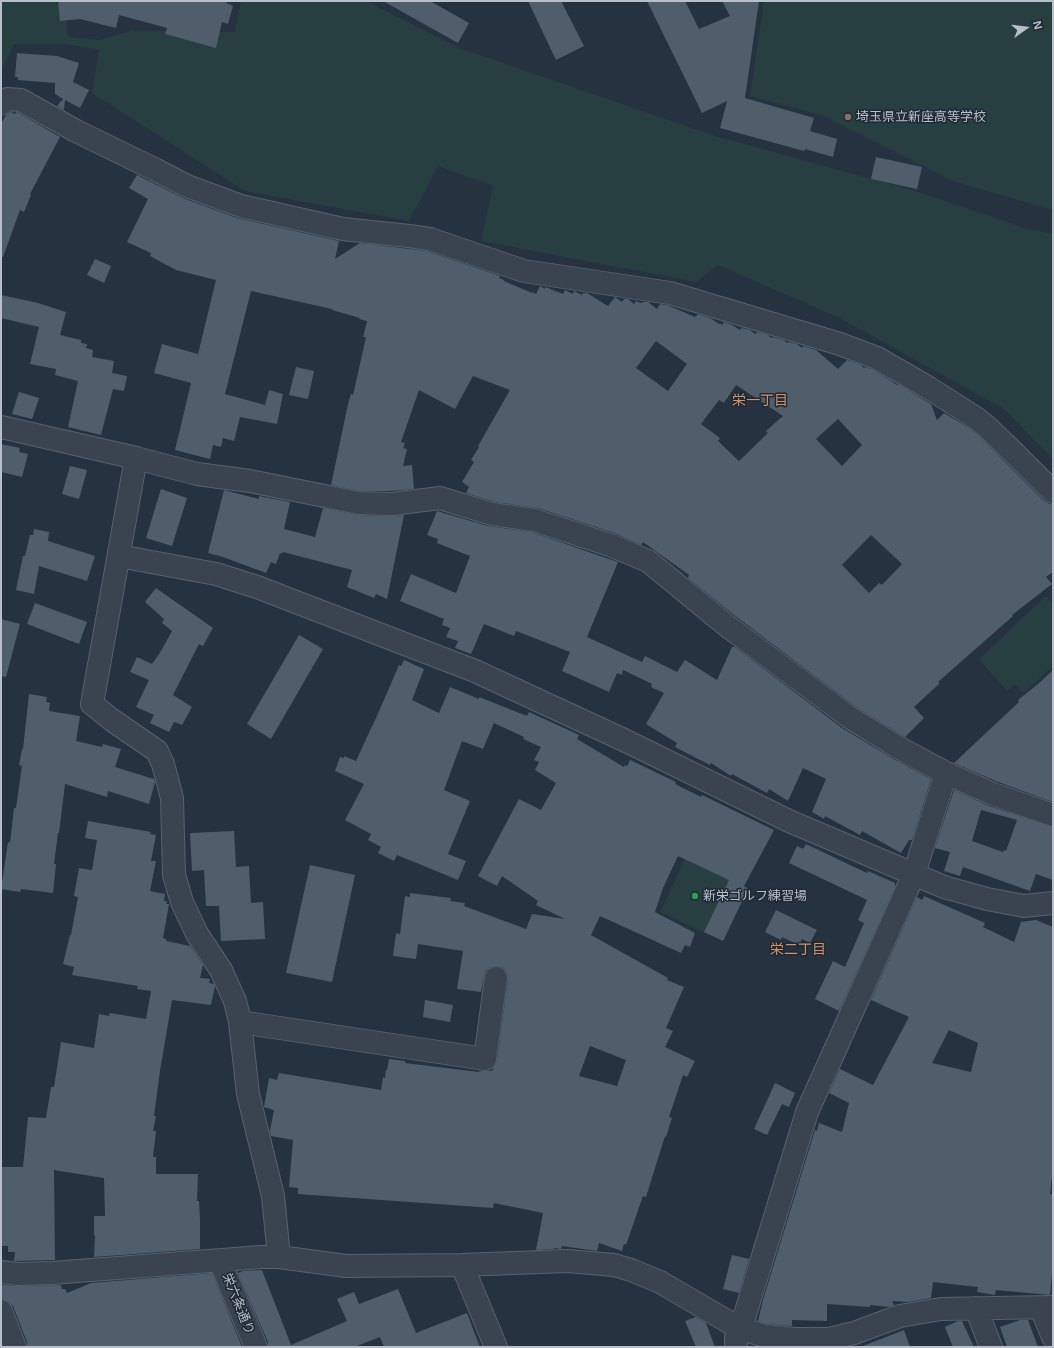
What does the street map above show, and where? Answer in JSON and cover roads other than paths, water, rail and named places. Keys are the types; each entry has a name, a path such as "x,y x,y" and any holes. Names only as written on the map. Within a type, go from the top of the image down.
{"street":[{"path":"1,104 7,99 21,100 76,131 187,186 241,206 343,229 430,239 524,271 670,293 840,344 876,358 929,388 976,418 1001,440 1053,492"},
{"path":"1,427 136,458 197,474 250,481 359,503 392,504 440,498 492,514 534,520 610,545 648,561 726,625 849,717 896,746 946,773 993,794 1053,815"},
{"path":"136,458 92,704 112,720 157,751 163,764 172,798 174,875 182,902 197,934 221,970 235,1001 240,1022 248,1094 273,1196 279,1257"},
{"path":"119,556 216,574 257,587 469,668 626,741 789,821 944,887 987,899 1024,906 1053,903"},
{"path":"738,1337 808,1112 914,874 946,773"},
{"path":"240,1022 485,1059 496,978"},
{"path":"1,1272 18,1274 52,1273 261,1257 279,1257 346,1266 568,1262 614,1265 631,1270 660,1282 738,1337 765,1336 811,1340 829,1338 854,1333 900,1316 941,1309 976,1308 1047,1308 1053,1337"},
{"name":"栄六条通り","path":"220,1261 256,1347"},
{"path":"462,1265 496,1347"},
{"path":"976,1308 991,1347"},
{"path":"1,1311 15,1347"}],"place":[{"name":"埼玉県立新座高等学校","path":"848,117"},
{"name":"新栄ゴルフ練習場","path":"695,896"}],"district":[{"name":"栄一丁目","path":"760,401"},
{"name":"栄二丁目","path":"798,950"}]}
